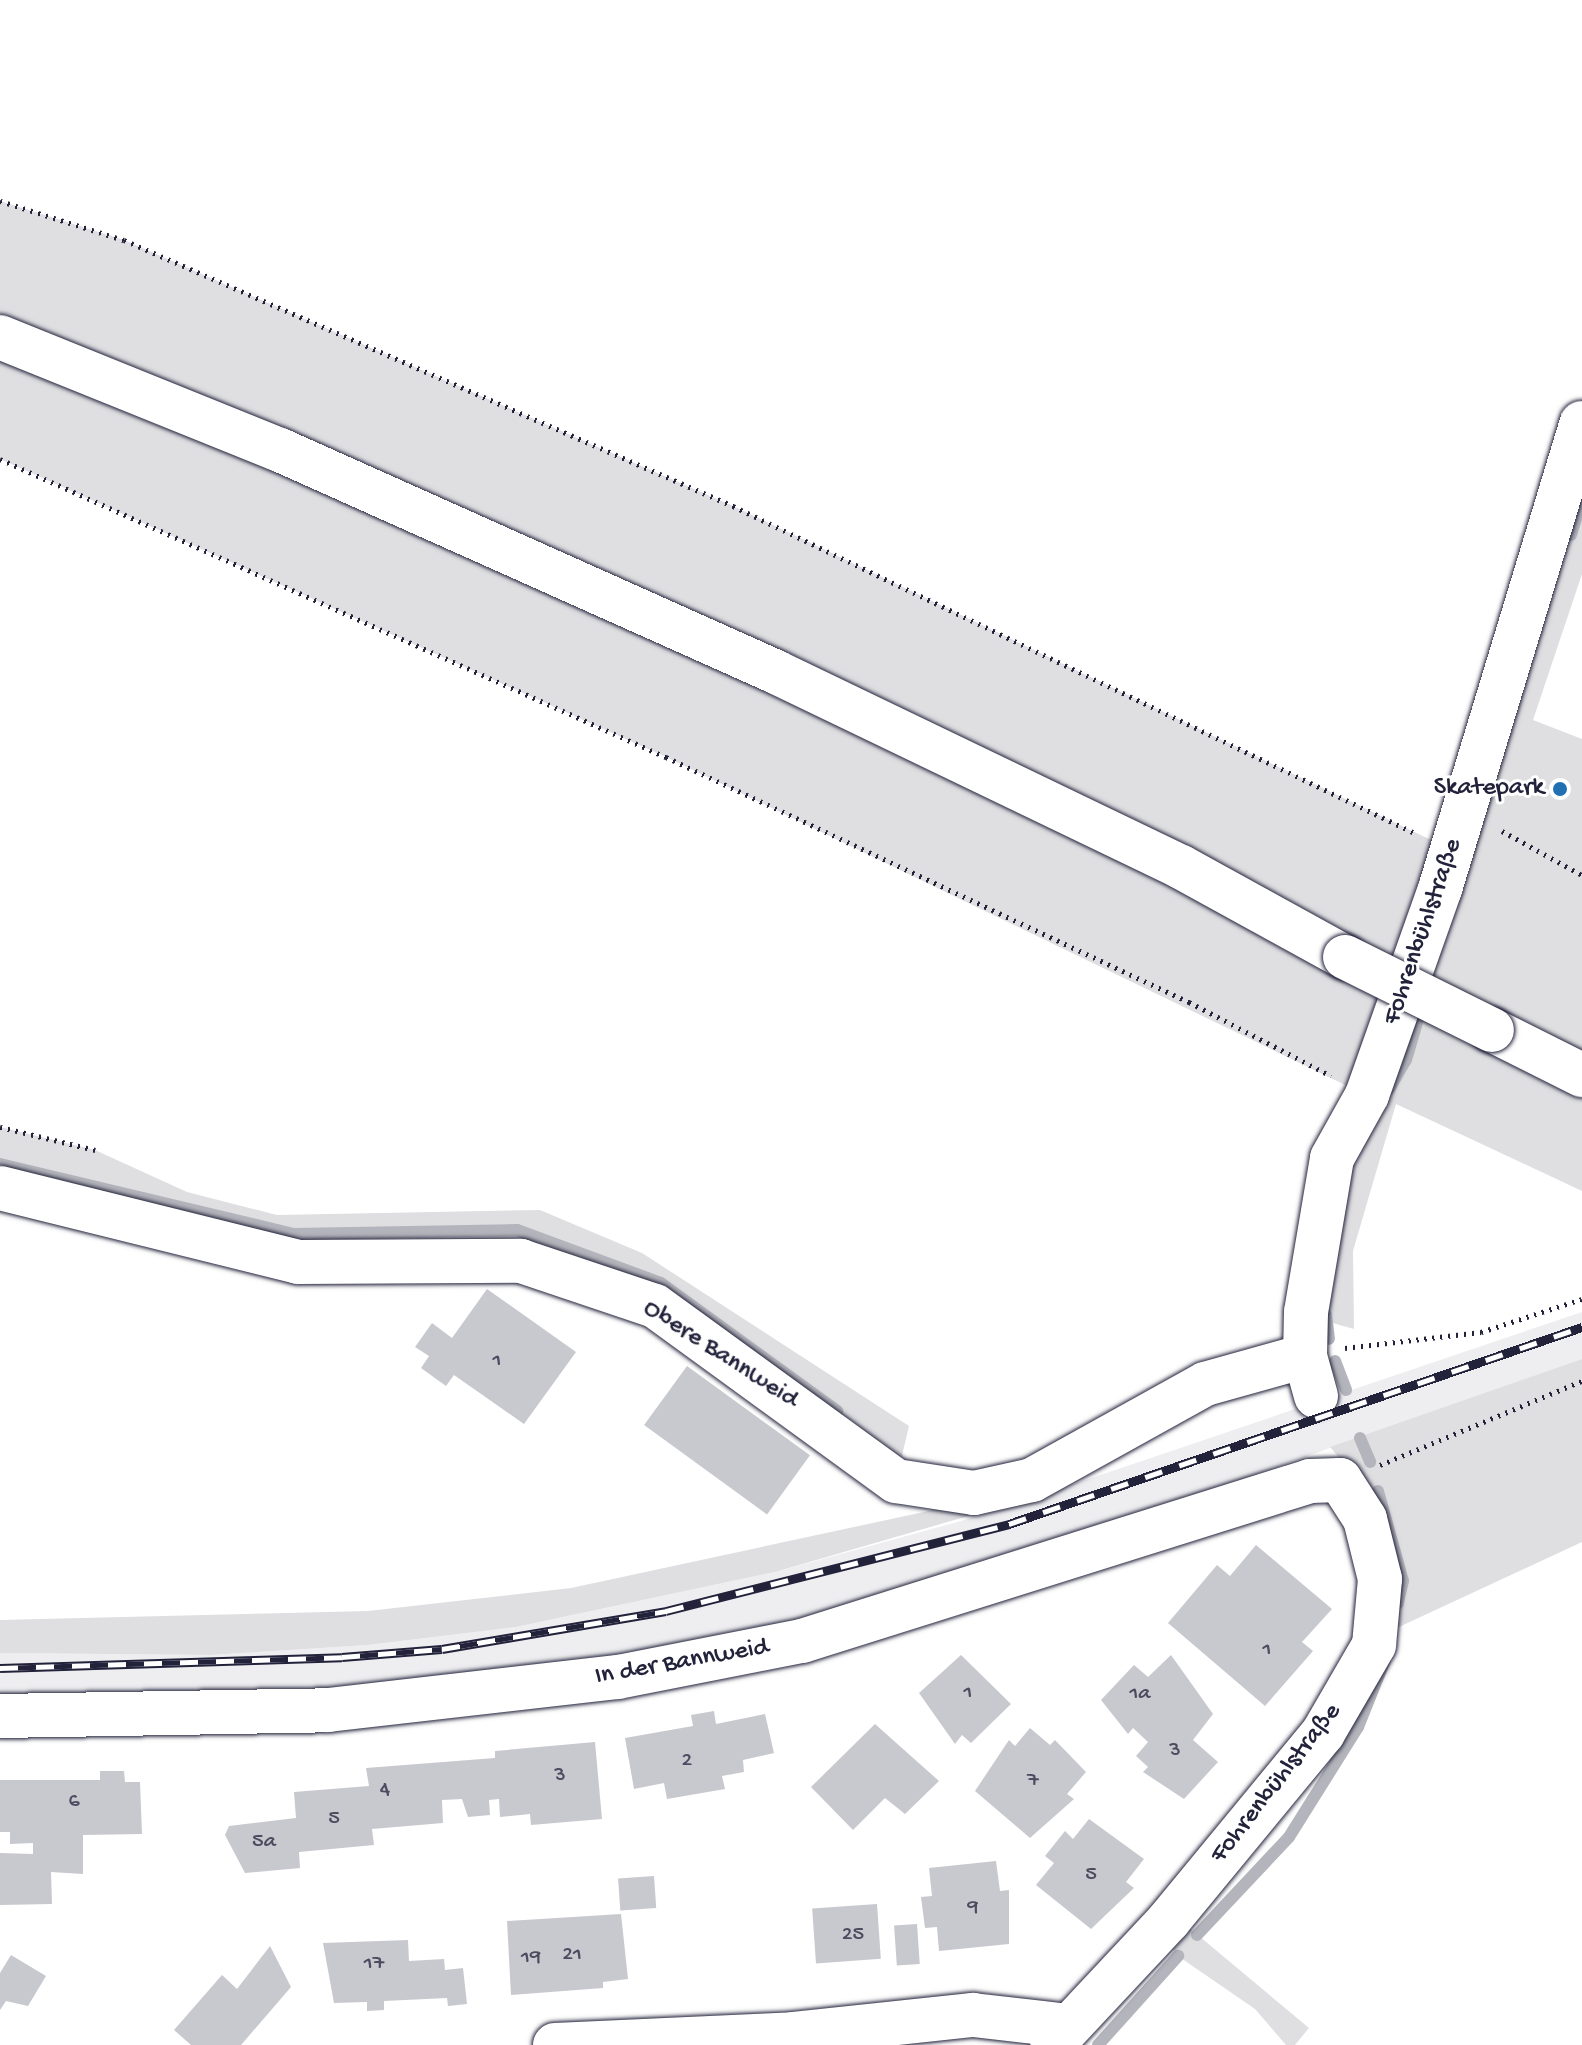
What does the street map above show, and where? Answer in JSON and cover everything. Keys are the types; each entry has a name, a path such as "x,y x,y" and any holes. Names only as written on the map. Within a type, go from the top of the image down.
{"street":[{"path":"0,337 280,450 776,672 1181,867 1345,957 1582,1075"},
{"name":"Fohrenbühlstraße","path":"1310,1376 1313,1257 1332,1158 1367,1095 1452,850 1582,423"},
{"name":"Obere Bannweid","path":"0,1188 298,1262 521,1261 655,1306 896,1481 974,1493 1032,1480 1205,1384 1310,1376"},
{"name":"Fohrenbühlstraße","path":"1060,2036 1169,1920 1323,1733 1374,1645 1380,1579 1365,1519 1340,1480"},
{"name":"In der Bannweid","path":"0,1716 328,1710 618,1677 802,1641 1310,1481 1340,1480"},
{"path":"555,2045 794,2034 973,2015 1060,2036"}],"path":[{"path":"0,201 124,240 733,506 1452,850"},
{"path":"0,459 666,757 1189,1002 1367,1095"},
{"path":"1493,826 1582,875"},
{"path":"0,1127 95,1150"},
{"path":"1310,1376 1386,1339 1481,1332 1582,1299"},
{"path":"1340,1480 1582,1381"}],"shaded area":[{"path":"0,201 124,240 733,506 1452,850 1582,460 1582,574 1533,720 1582,739 1582,1191 1396,1104 1353,1251 1354,1329 1311,1317 1366,1095 666,757 0,459"},
{"path":"0,1127 95,1150 187,1192 277,1215 540,1210 642,1253 909,1426 896,1481 655,1306 521,1261 298,1262 0,1188"},
{"path":"1582,1312 1582,1359 1124,1521 803,1621 619,1658 329,1690 0,1697 0,1653 211,1655 368,1645 516,1627 775,1572 979,1516"},
{"path":"1582,1359 1582,1542 1386,1633 1369,1493 1330,1447"},
{"path":"1051,1492 775,1572 516,1627 368,1645 211,1655 0,1653 0,1620 368,1611 571,1588 933,1510 974,1493"},
{"path":"1187,1926 1309,2028 1295,2045 1286,2045 1255,2009 1178,1956 1170,1947"}],"building":[{"path":"487,1289 576,1352 524,1424 454,1375 446,1386 421,1368 429,1356 415,1347 432,1323 452,1338"},
{"path":"687,1366 810,1455 767,1514 644,1425"},
{"path":"1256,1545 1332,1609 1302,1642 1313,1651 1265,1706 1168,1623 1217,1565 1230,1576"},
{"path":"961,1655 1011,1704 971,1743 962,1735 955,1744 919,1693"},
{"path":"1171,1655 1213,1714 1193,1740 1218,1762 1184,1799 1143,1772 1148,1767 1136,1756 1148,1742 1133,1728 1128,1734 1101,1700 1134,1665 1148,1677"},
{"path":"714,1711 716,1724 765,1714 774,1753 743,1760 744,1772 722,1776 725,1789 667,1799 664,1783 634,1789 625,1738 693,1726 691,1715"},
{"path":"875,1724 939,1781 905,1814 885,1798 853,1830 811,1787"},
{"path":"1030,1728 1050,1745 1055,1740 1086,1772 1067,1794 1074,1799 1030,1838 975,1791 1009,1740 1015,1746"},
{"path":"595,1742 602,1819 531,1825 530,1814 500,1817 499,1799 489,1800 490,1815 468,1817 462,1799 442,1800 443,1823 372,1829 374,1845 299,1852 300,1868 245,1873 225,1835 229,1826 296,1818 294,1792 369,1786 366,1768 495,1758 495,1751"},
{"path":"100,1771 124,1771 125,1782 140,1782 142,1834 83,1835 83,1874 51,1872 52,1904 0,1905 0,1853 33,1854 33,1843 10,1844 10,1832 0,1832 0,1780 100,1780"},
{"path":"1089,1819 1144,1859 1126,1882 1134,1888 1091,1929 1036,1885 1054,1863 1045,1856 1065,1831 1073,1839"},
{"path":"996,1861 1000,1891 1009,1890 1009,1944 939,1951 937,1927 925,1928 921,1897 932,1896 929,1868"},
{"path":"654,1876 656,1908 620,1910 618,1879"},
{"path":"877,1904 881,1959 816,1963 812,1909"},
{"path":"621,1914 628,1979 603,1982 603,1988 511,1995 507,1921"},
{"path":"917,1924 920,1964 897,1966 894,1926"},
{"path":"408,1940 409,1961 444,1959 445,1970 463,1968 467,2004 448,2006 447,1998 384,2001 384,2010 367,2011 367,2002 334,2003 323,1943"},
{"path":"270,1946 291,1987 241,2045 191,2045 174,2030 222,1975 237,1989"},
{"path":"11,1955 46,1976 28,2006 6,2001 0,2010 0,1973"}],"waterway":[{"path":"1571,535 1582,500"},
{"path":"1389,1089 1406,1060 1423,1002"},
{"path":"0,1164 293,1234 517,1230 661,1283 837,1411"},
{"path":"1326,1315 1329,1339"},
{"path":"1335,1361 1346,1390"},
{"path":"1360,1438 1370,1462"},
{"path":"1378,1491 1403,1581 1398,1603"},
{"path":"1197,1935 1289,1837 1358,1727 1385,1660"},
{"path":"1098,2045 1178,1956"}],"railway":[{"path":"0,1668 342,1657 442,1649 666,1611 1009,1524 1582,1327"}],"place":[{"name":"Skatepark","path":"1560,789"}]}
